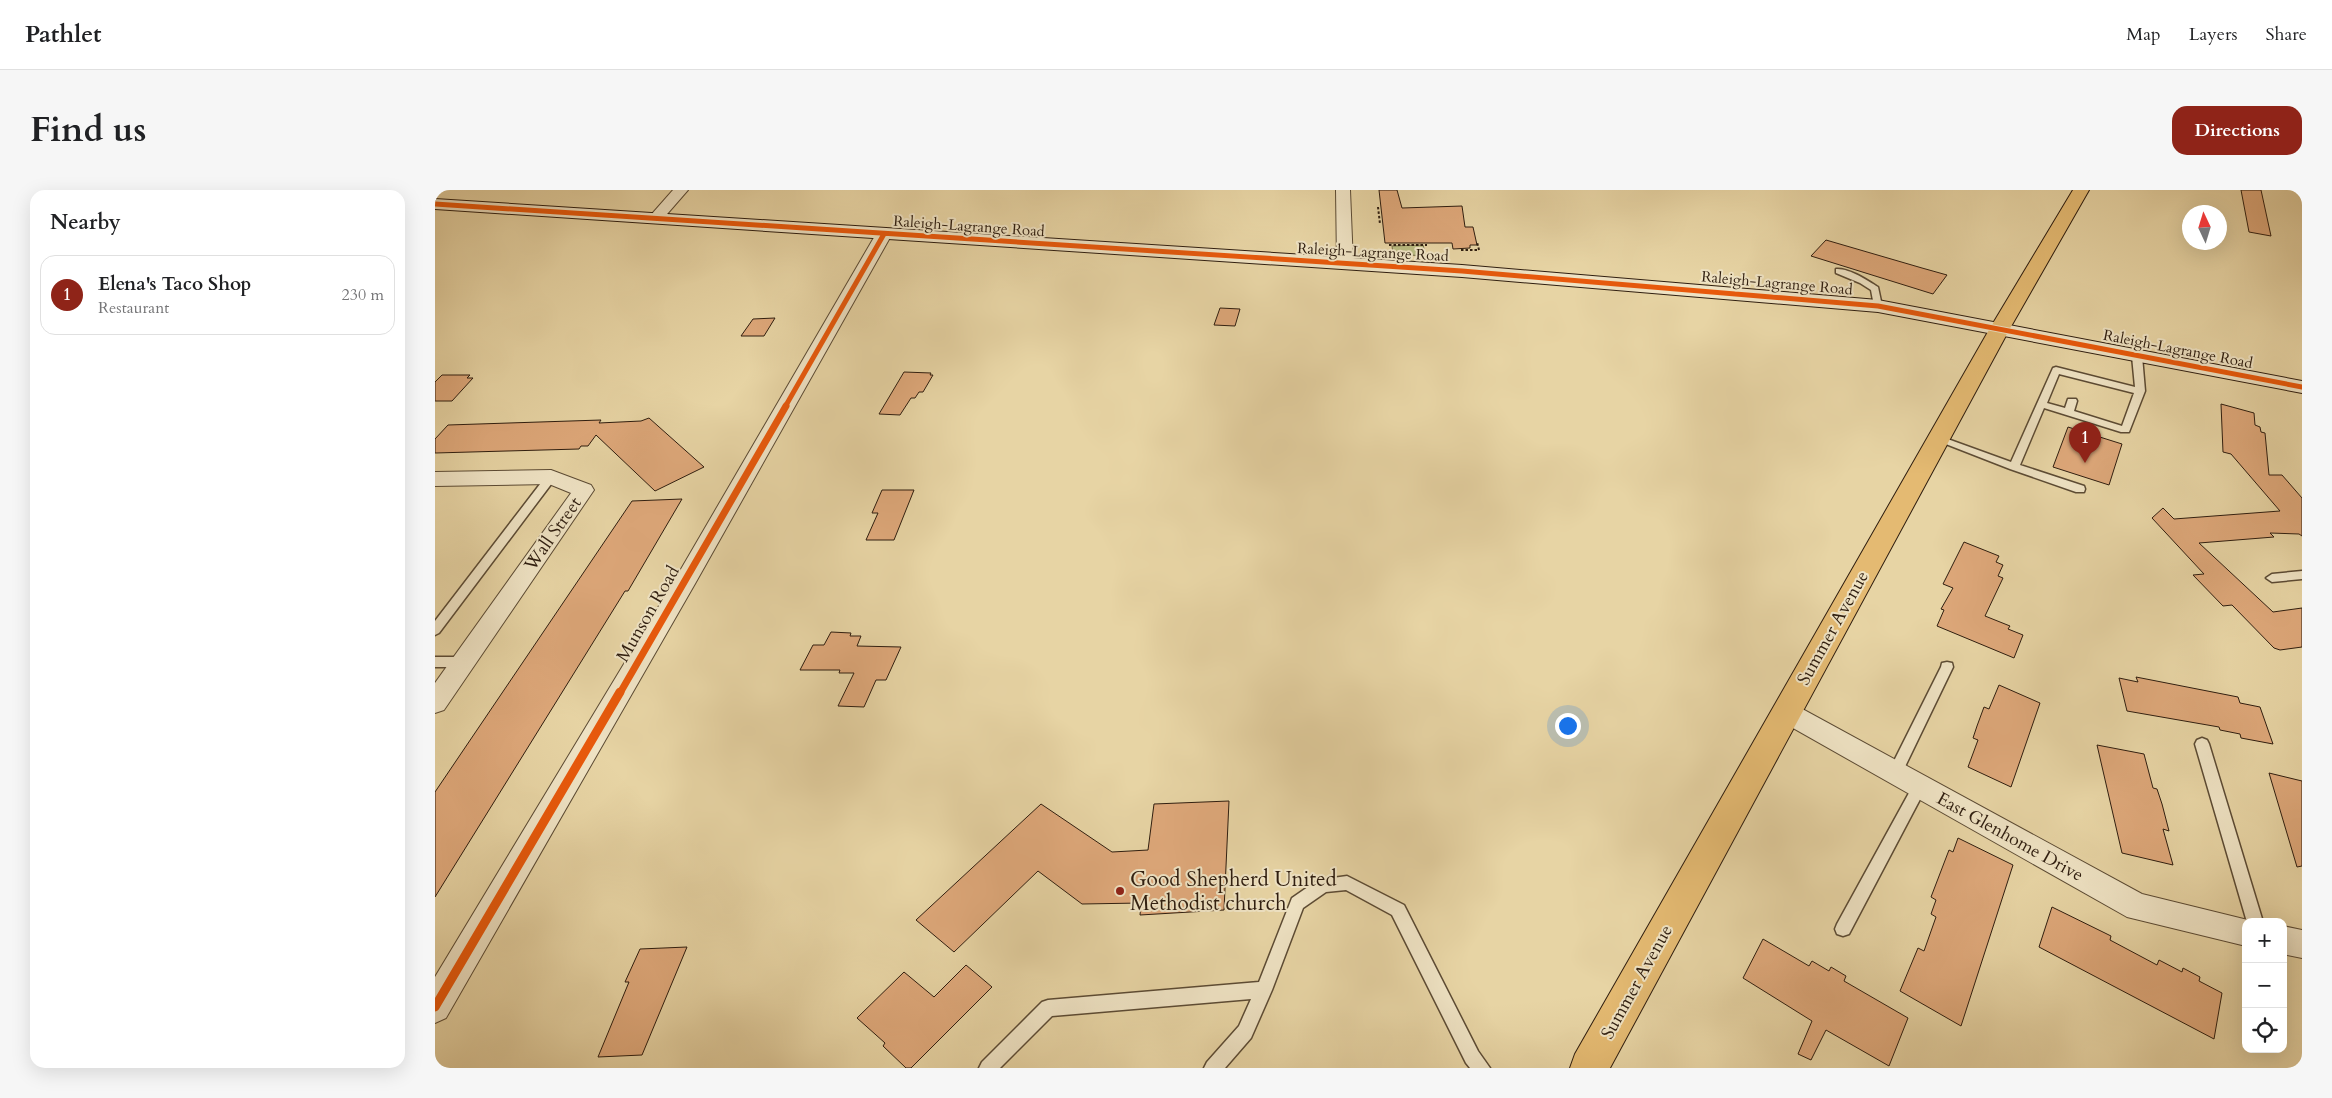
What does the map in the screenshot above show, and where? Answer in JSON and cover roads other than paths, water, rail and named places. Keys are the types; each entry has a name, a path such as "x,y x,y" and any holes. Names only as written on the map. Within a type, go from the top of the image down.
{"main road":[{"name":"Summer Avenue","path":"1589,1068 1999,330 2081,190"},
{"name":"Raleigh-Lagrange Road","path":"435,204 1616,283 1878,306 2137,356 2300,390"}],"street":[{"path":"656,218 681,190"},
{"path":"1343,190 1345,264"},
{"name":"Munson Road","path":"435,1008 685,582 884,234"},
{"name":"Wall Street","path":"435,479 551,477 584,490 435,703"},
{"name":"East Glenhome Drive","path":"1786,712 2137,907 2242,931"},
{"path":"2287,941 2302,944"}],"lane":[{"path":"1839,270 1875,289 1878,306"},
{"path":"2041,404 2125,430 2140,391 2137,356"},
{"path":"2015,467 2056,370 2080,380 2109,387 2140,391"},
{"path":"2067,413 2072,401"},
{"path":"2098,422 2102,410"},
{"path":"1938,439 2080,489"},
{"path":"435,630 551,477"},
{"path":"2272,578 2302,575"},
{"path":"435,662 464,662"},
{"path":"1895,773 1947,668"},
{"path":"2201,744 2254,918"},
{"path":"1843,929 1920,786"},
{"path":"1213,1068 1245,1032 1297,903 1323,885 1347,883 1398,910 1472,1057 1481,1068"},
{"path":"987,1068 1048,1008 1263,990"}],"place":[{"name":"Elena's Taco Shop","path":"2085,463"},
{"name":"Good Shepherd United Methodist church","path":"1120,891"}]}
